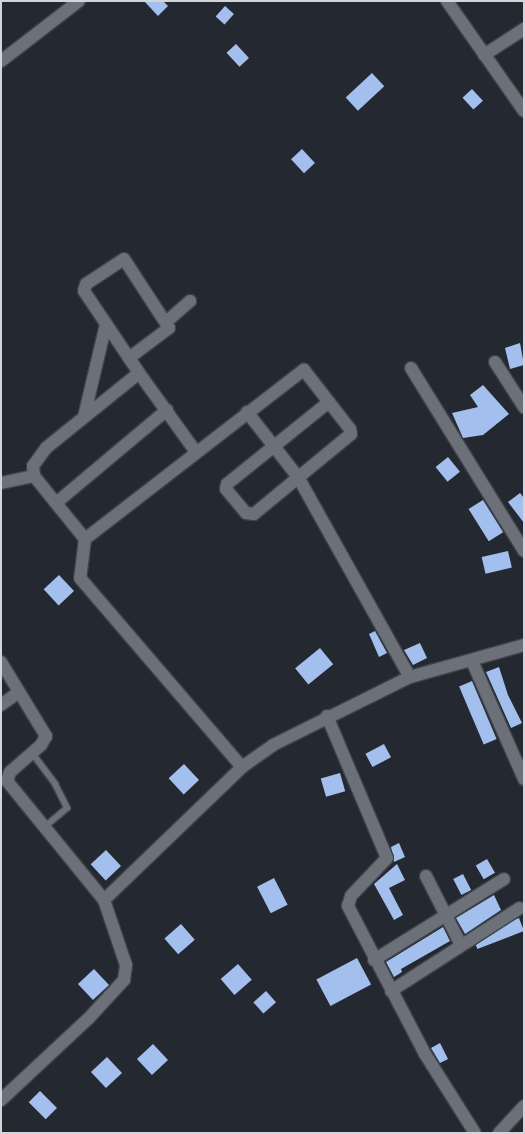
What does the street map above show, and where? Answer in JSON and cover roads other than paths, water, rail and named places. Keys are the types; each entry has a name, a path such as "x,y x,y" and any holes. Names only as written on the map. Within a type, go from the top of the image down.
{"street":[{"path":"1,61 79,1"},
{"path":"447,1 524,111"},
{"path":"484,56 524,29"},
{"path":"129,358 166,333 169,328 124,258 84,287 106,324 139,373 196,452"},
{"path":"166,322 190,301"},
{"path":"84,417 106,324"},
{"path":"495,362 524,407"},
{"path":"411,368 524,551"},
{"path":"242,767 80,578 85,540 247,412 304,370 329,402 351,434 254,514 246,513 231,495 226,486 228,481 329,402"},
{"path":"85,540 34,476 33,466 46,448 139,373"},
{"path":"56,503 167,410"},
{"path":"247,412 298,477 410,678"},
{"path":"1,483 34,476"},
{"path":"104,900 242,767 273,745 328,716 410,678 524,645"},
{"path":"472,661 524,779"},
{"path":"1,662 46,736 32,753 6,778 43,828 104,900 126,965 124,980 89,1018 1,1100"},
{"path":"1,705 19,692"},
{"path":"328,716 387,858 349,900 374,960 425,1054 475,1133"},
{"path":"426,876 461,946"},
{"path":"374,960 504,879"},
{"path":"391,991 520,908"},
{"path":"499,1133 524,1106"}],"lane":[{"path":"32,753 55,784 67,808 43,828"}]}
